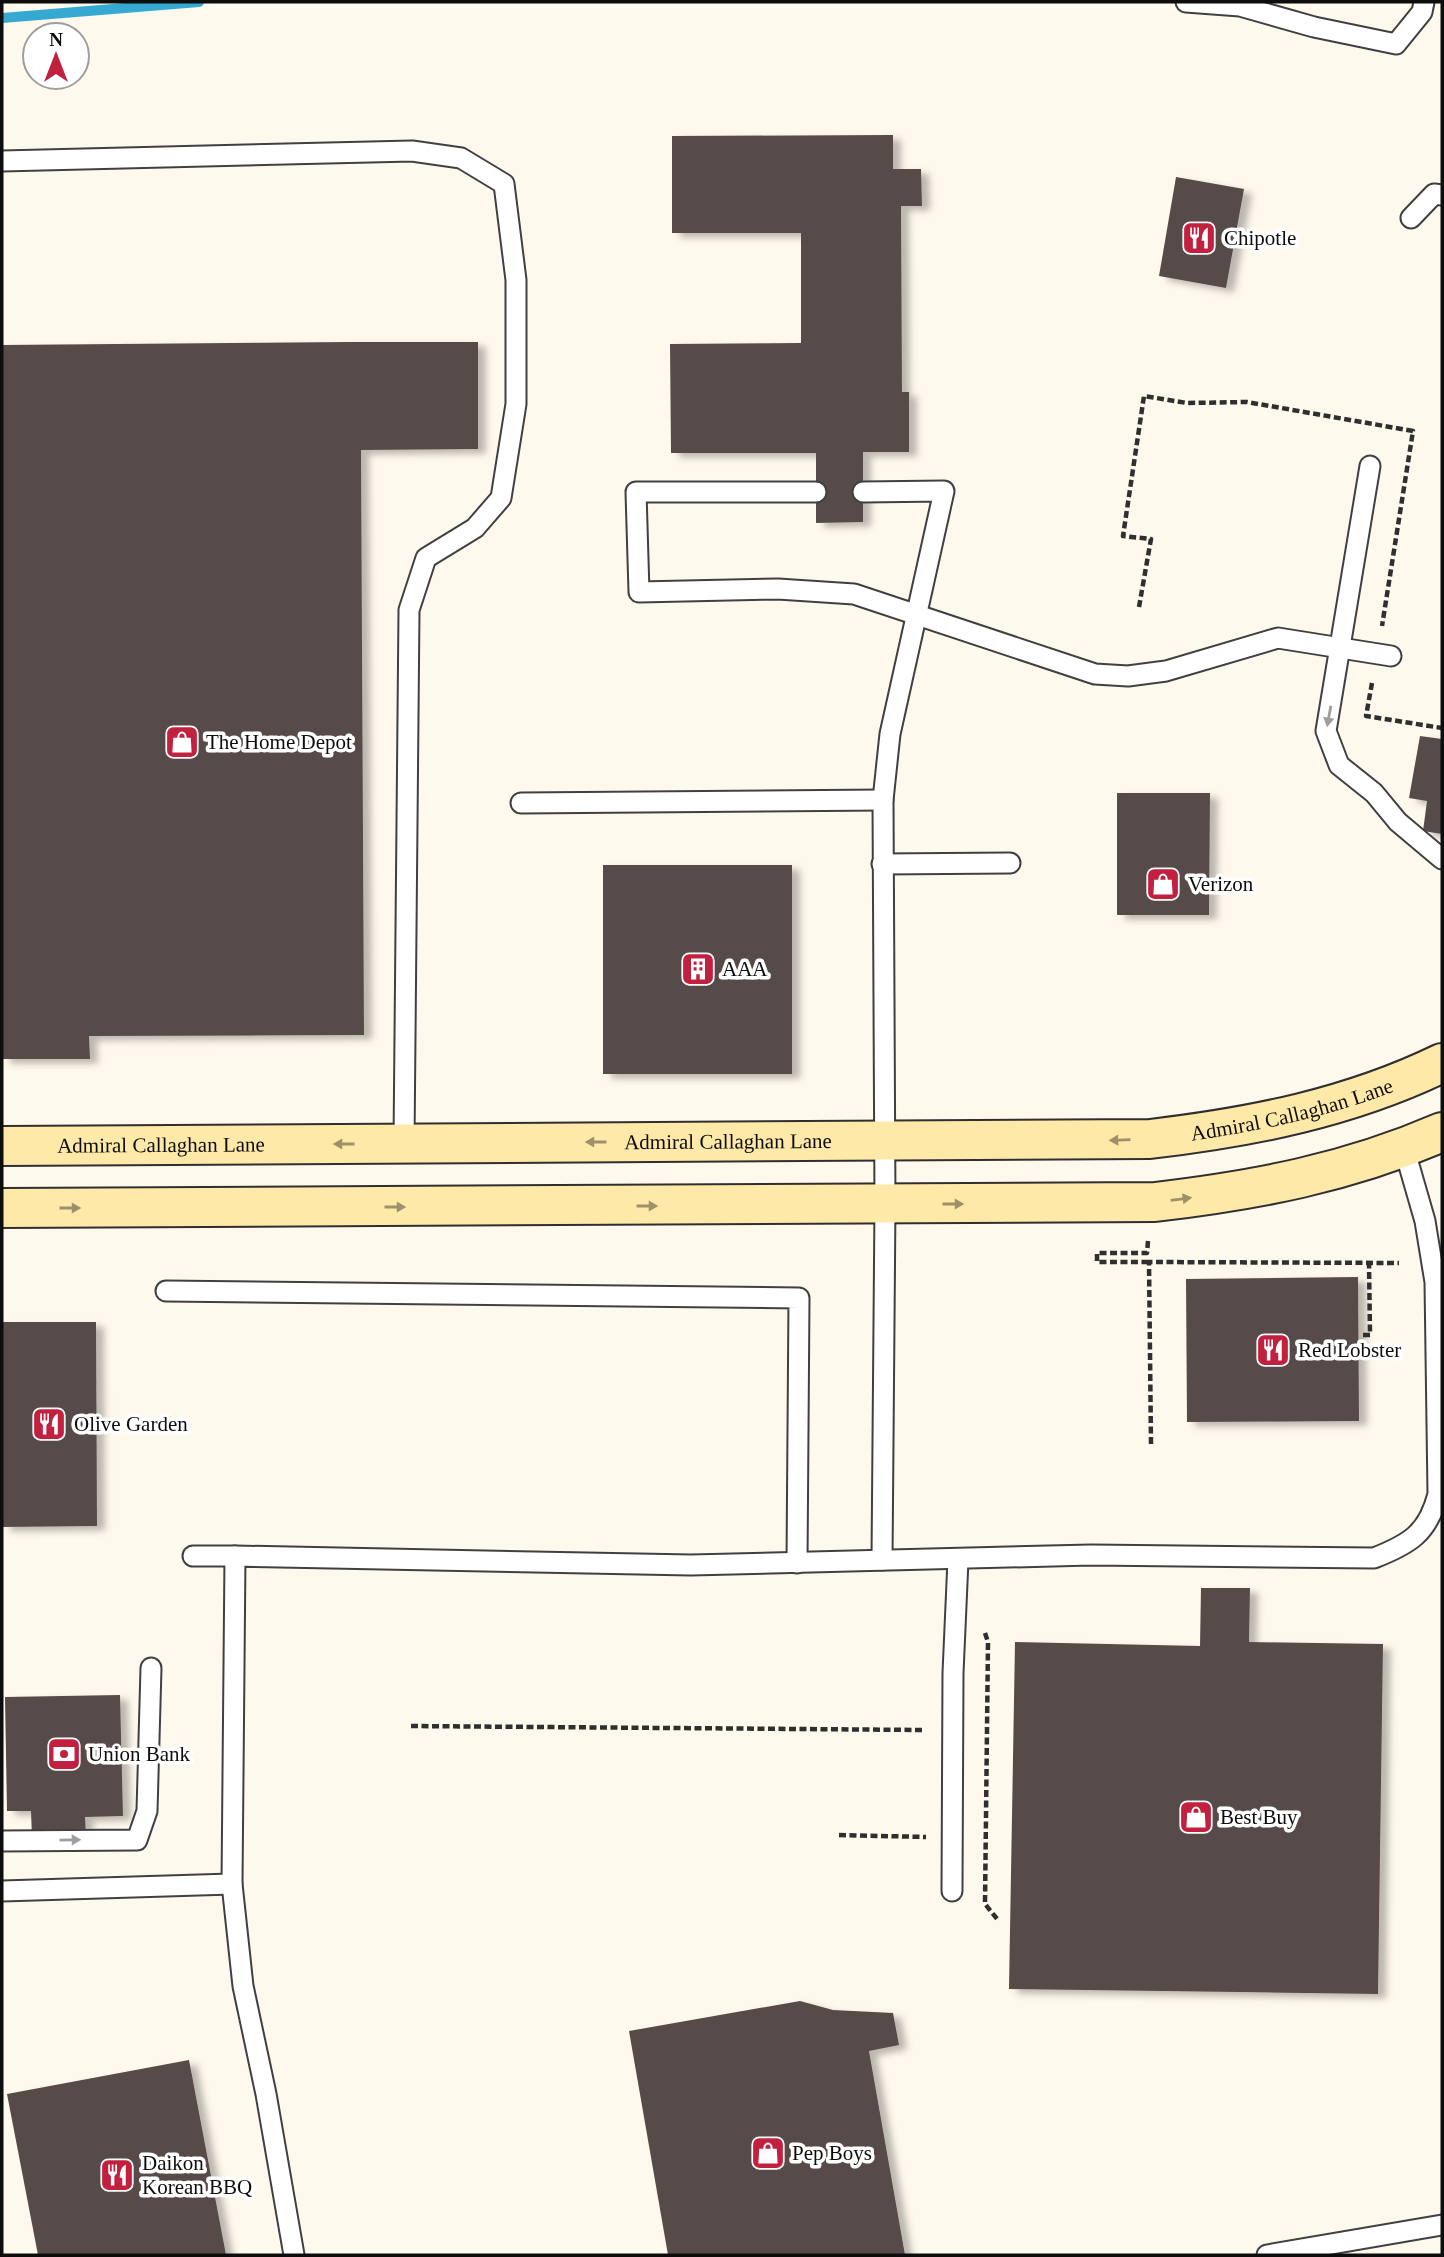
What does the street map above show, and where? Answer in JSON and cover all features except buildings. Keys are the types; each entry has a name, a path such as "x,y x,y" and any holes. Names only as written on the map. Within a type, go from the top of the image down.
{"main road":[{"name":"Admiral Callaghan Lane","path":"2,1146 1150,1139 1270,1122 1324,1108 1382,1089 1442,1063"},
{"path":"2,1208 1155,1202 1283,1184 1404,1149 1442,1132"}],"lane":[{"path":"1186,2 1240,6 1314,27 1396,44 1422,12 1424,2"},
{"path":"2,161 412,151 461,158 504,184 516,280 516,404 501,498 475,528 426,558 409,610 404,1143"},
{"path":"1411,218 1434,194 1442,195"},
{"path":"1370,466 1326,731 1339,765 1374,793 1398,822 1442,859"},
{"path":"863,492 944,491 890,734 883,800 885,1204 882,1560"},
{"path":"816,492 636,492 639,592 778,589 854,594 1095,674 1128,676 1166,671 1278,638 1384,655"},
{"path":"521,803 883,800"},
{"path":"882,864 1010,863"},
{"path":"193,1556 585,1564 797,1563 1091,1555 1374,1558 1406,1546 1432,1517 1438,1494 1435,1282 1425,1221 1404,1149"},
{"path":"166,1291 799,1298 797,1563"},
{"path":"235,1556 232,1884 243,1986 266,2094 294,2255"},
{"path":"952,1891 952,1730 958,1560"},
{"path":"2,1841 137,1840 147,1811 151,1668"},
{"path":"2,1891 232,1884"},
{"path":"1266,2255 1442,2225"}],"path":[{"path":"1139,607 1151,539 1123,536 1144,396 1187,402 1247,402 1413,431 1384,655 1366,716 1442,728"},
{"path":"1148,1240 1147,1253 1097,1253 1097,1262 1399,1263"},
{"path":"1149,1262 1151,1444"},
{"path":"1363,1335 1370,1335 1369,1263"},
{"path":"988,1642 985,1905 998,1920"},
{"path":"411,1726 987,1730"},
{"path":"839,1835 986,1838"}],"waterway":[{"path":"2,18 199,2"}],"place":[{"name":"Chipotle","path":"1199,238"},
{"name":"The Home Depot","path":"182,742"},
{"name":"Verizon","path":"1163,884"},
{"name":"AAA","path":"698,969"},
{"name":"Red Lobster","path":"1273,1350"},
{"name":"Olive Garden","path":"49,1424"},
{"name":"Union Bank","path":"64,1754"},
{"name":"Best Buy","path":"1196,1817"},
{"name":"Pep Boys","path":"768,2153"},
{"name":"Daikon Korean BBQ","path":"117,2175"}]}
